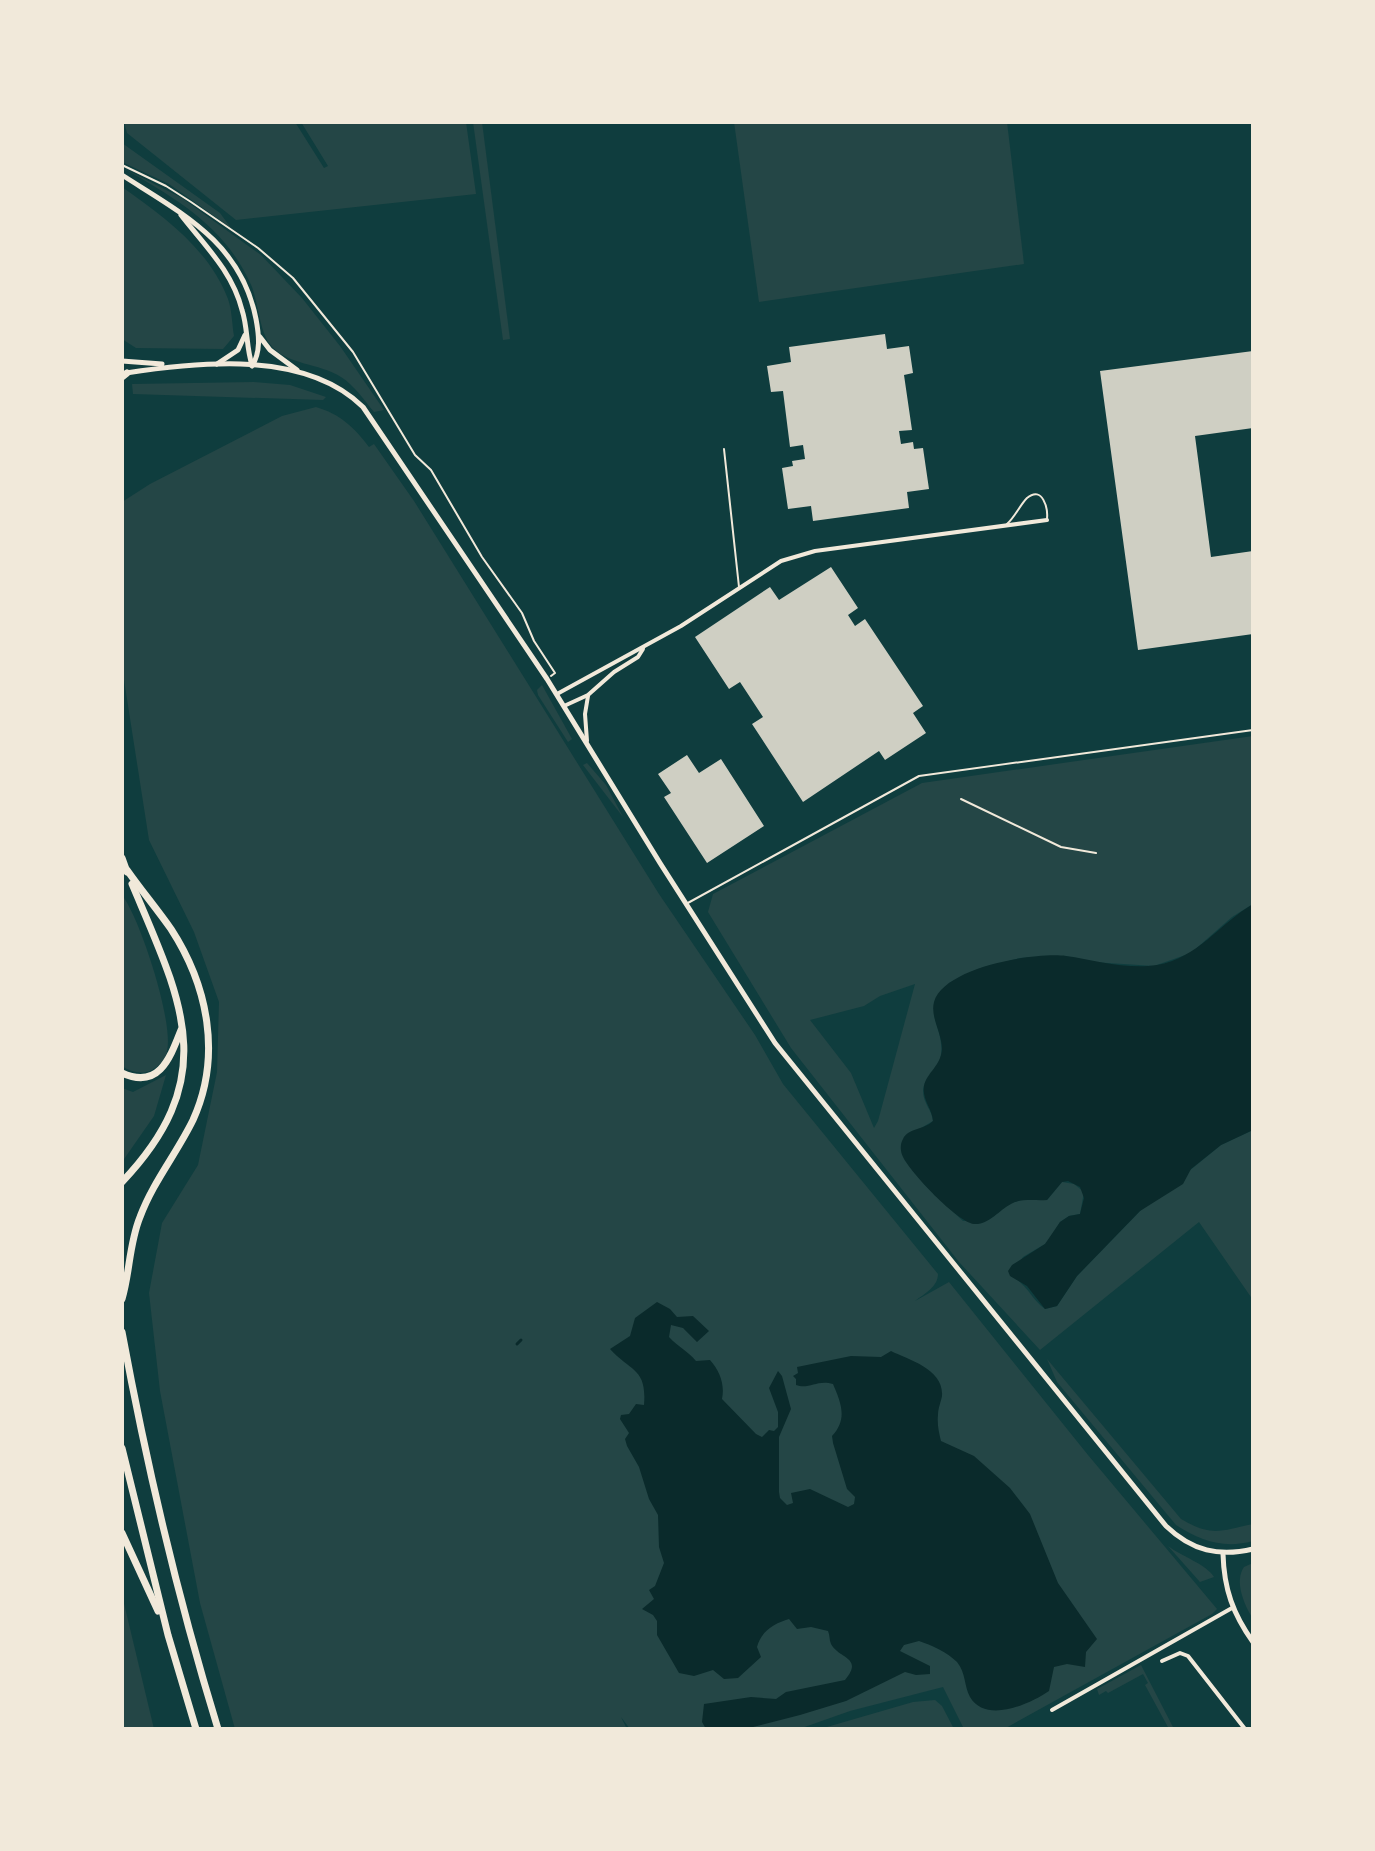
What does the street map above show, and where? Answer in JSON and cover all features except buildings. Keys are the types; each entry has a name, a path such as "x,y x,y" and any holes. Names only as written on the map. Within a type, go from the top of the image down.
{"highway":[{"path":"122,858 177,994 183,1024 182,1069 170,1115 151,1150 122,1182"},
{"path":"122,1299 134,1233 148,1198 194,1118 203,1091 209,1045 203,999 192,967 170,927 127,870"},
{"path":"122,1073 142,1078 159,1072 172,1054 183,1024"},
{"path":"122,1332 138,1422 174,1574 218,1729"},
{"path":"122,1448 168,1635 196,1729"},
{"path":"122,1533 142,1571 168,1635"}],"main road":[{"path":"122,175 181,215 197,222 208,233 240,273 261,338 270,350 297,370 343,390 372,418 557,694 775,1043 1166,1526 1192,1545 1223,1554 1253,1549"},
{"path":"181,215 217,258 231,281 246,326 252,366"},
{"path":"216,364 241,345 246,326"},
{"path":"252,366 257,358 258,328"},
{"path":"122,361 297,370"},
{"path":"124,374 175,365"},
{"path":"1223,1554 1225,1587 1232,1608 1253,1642"}],"street":[{"path":"557,694 644,647 781,561 815,551 1047,520"},
{"path":"564,706 588,695 614,672 638,657 644,647"},
{"path":"587,741 585,714 588,695"},
{"path":"1052,1710 1232,1608"},
{"path":"1162,1661 1180,1653 1188,1656 1242,1728"}],"lane":[{"path":"724,449 739,588"},
{"path":"1005,526 1032,495 1044,499 1048,507 1047,520"},
{"path":"686,904 919,776 1253,730"}],"path":[{"path":"122,165 166,186 258,248 279,264 313,301 362,366 415,455 438,480 482,557 522,613 554,674"},
{"path":"961,799 1061,847 1096,853"}],"shaded area":[{"path":"124,122 295,122 324,168 328,166 301,122 466,122 476,194 236,220 127,133"},
{"path":"473,122 482,122 510,339 503,340"},
{"path":"734,122 1007,122 1024,264 759,302"},
{"path":"122,143 220,213 231,228 169,184 122,162"},
{"path":"125,169 182,198 261,255 302,298 384,410 374,412 355,388 333,372 276,351 264,332 252,287 229,248 182,204"},
{"path":"122,187 183,235 220,281 229,303 234,336 223,349 136,348 122,339"},
{"path":"254,382 290,385 326,397 323,400 133,394 132,384"},
{"path":"316,407 346,422 369,447 374,444 414,501 659,894 755,1035 783,1084 938,1274 933,1286 915,1301 949,1282 1217,1609 1212,1614 1004,1729 964,1729 943,1687 850,1711 799,1729 630,1729 621,1717 627,1729 235,1729 200,1603 160,1391 149,1293 162,1223 198,1165 217,1072 219,1002 194,932 149,840 122,667 122,502 150,484 282,416"},
{"path":"542,685 572,739 568,742 538,695 537,690"},
{"path":"1253,736 1253,904 1232,917 1191,953 1154,966 1092,962 1065,956 1020,958 981,968 949,983 934,1015 940,1040 940,1058 923,1091 933,1121 916,1131 908,1164 963,1221 988,1220 1011,1203 1021,1200 1047,1200 1062,1182 1074,1184 1084,1192 1080,1214 1060,1222 1045,1244 1023,1257 1011,1276 1045,1309 1057,1306 1077,1276 1140,1211 1221,1145 1253,1130 1253,1300 1199,1222 1040,1350 959,1262 791,1048 708,912 713,894 922,783","holes":["915,984 874,1128 851,1073 810,1020 864,1006 880,996"]},
{"path":"587,763 606,785 623,817 583,765"},
{"path":"122,895 138,925 154,971 168,1037 164,1059 152,1070 144,1072 122,1066"},
{"path":"1253,904 1253,1130 1221,1145 1191,1169 1183,1184 1140,1211 1077,1276 1057,1306 1045,1309 1027,1286 1010,1276 1008,1271 1012,1265 1045,1244 1060,1222 1080,1214 1084,1198 1080,1187 1068,1181 1062,1182 1047,1200 1015,1202 989,1220 974,1224 957,1215 935,1195 902,1155 901,1145 905,1135 933,1121 924,1086 942,1049 934,1002 941,990 954,979 992,964 1013,960 1052,955 1134,966 1172,961 1196,948"},
{"path":"166,1075 154,1116 122,1162 122,1088 133,1092"},
{"path":"657,1302 677,1317 693,1316 709,1331 697,1342 683,1328 671,1325 669,1337 696,1361 710,1360 721,1378 722,1399 762,1437 778,1427 778,1412 769,1388 778,1371 782,1376 791,1409 779,1437 779,1492 787,1505 793,1503 791,1493 810,1489 848,1507 854,1504 855,1497 847,1489 833,1443 832,1436 840,1423 842,1411 833,1384 796,1385 793,1376 798,1373 797,1367 851,1356 881,1357 891,1351 931,1372 941,1387 938,1428 941,1441 974,1456 1010,1488 1030,1514 1058,1583 1097,1639 1086,1652 1085,1667 1067,1664 1054,1667 1049,1691 1020,1706 986,1709 970,1697 957,1662 939,1649 919,1641 904,1645 900,1651 930,1666 930,1674 905,1672 846,1701 745,1729 706,1729 702,1722 704,1704 751,1697 776,1699 786,1692 845,1680 852,1667 851,1662 831,1644 828,1631 811,1627 797,1629 789,1619 765,1632 757,1647 761,1657 738,1678 724,1679 713,1670 694,1676 679,1673 657,1635 657,1621 642,1609 654,1599 649,1590 655,1586 664,1563 659,1547 658,1515 627,1446 625,1439 629,1433 620,1419 621,1415 629,1414 636,1404 644,1405 643,1384 636,1372 610,1349 630,1336 635,1318"},
{"path":"1047,1359 1181,1519 1216,1531 1253,1524 1253,1541 1222,1544 1176,1525 1057,1382"},
{"path":"1168,1546 1205,1568 1214,1577 1200,1582"},
{"path":"1253,1563 1253,1619 1244,1600 1240,1579 1244,1567"},
{"path":"122,1595 154,1729 122,1729"},
{"path":"1141,1665 1174,1729 1169,1729 1145,1685 1148,1683 1143,1674 1099,1695 1097,1689"},
{"path":"935,1700 942,1706 954,1729 820,1729 913,1702"}],"waterway":[{"path":"517,1344 521,1340"}]}
